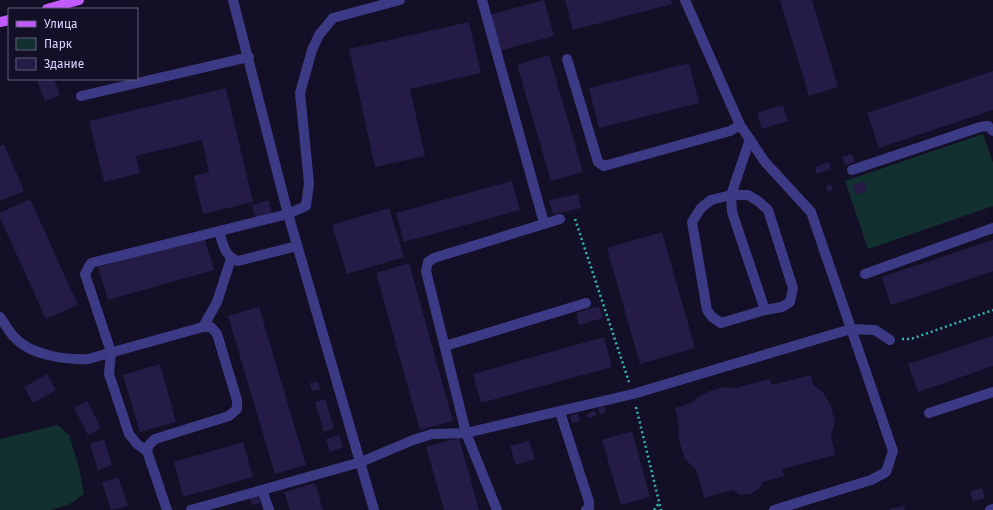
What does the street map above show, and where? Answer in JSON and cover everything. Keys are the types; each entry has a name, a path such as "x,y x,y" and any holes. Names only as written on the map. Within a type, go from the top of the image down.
{"main road":[{"path":"51,8 79,0"}],"street":[{"path":"233,0 249,57 288,214 374,510"},
{"path":"167,510 147,451 137,444 129,434 109,374 111,352 85,274 91,262 288,214 306,206 309,183 300,93 312,50 319,35 334,18 400,0"},
{"path":"482,0 544,224"},
{"path":"685,0 740,125 765,162 811,212 893,452 886,472 871,480 774,510"},
{"path":"81,96 249,57"},
{"path":"567,59 598,162 604,166 730,131 740,125"},
{"path":"852,170 980,127 988,126 993,132"},
{"path":"750,139 731,194 732,212 765,310"},
{"path":"731,194 748,195 768,210 793,288 790,302 782,307 765,310 721,323 712,317 707,310 692,222 701,208 711,200 731,194"},
{"path":"497,510 466,433 446,346 426,271 428,262 434,258 560,219"},
{"path":"865,274 993,228"},
{"path":"219,231 226,254 231,259 238,261 298,246"},
{"path":"203,327 217,302 231,259"},
{"path":"446,346 586,303"},
{"path":"0,317 15,338 38,352 69,360 88,359 203,327 211,327 217,334 237,400 237,410 229,416 155,440 149,445 147,451"},
{"path":"191,510 361,462 432,434 466,433 633,394 850,329 875,330 890,340"},
{"path":"929,413 993,392"},
{"path":"560,412 589,502 589,508 586,510"},
{"path":"262,490 269,510"}],"path":[{"path":"560,219 573,215 633,394 661,510"},
{"path":"890,340 912,339 993,310"},
{"path":"654,510 659,503"}],"green space":[{"path":"983,134 993,163 993,206 868,249 845,181"},
{"path":"58,425 69,435 79,467 84,494 68,505 51,510 0,510 0,439"}],"building":[{"path":"544,0 554,36 499,51 489,15"},
{"path":"565,0 671,0 672,4 573,30"},
{"path":"780,0 812,0 838,87 809,96"},
{"path":"469,22 481,73 410,89 425,156 375,167 349,49"},
{"path":"549,55 583,172 551,181 517,65"},
{"path":"689,63 699,103 599,128 589,88"},
{"path":"993,71 993,110 879,148 867,113"},
{"path":"54,80 60,95 45,101 37,81"},
{"path":"226,88 253,202 203,214 194,176 209,172 202,140 136,156 140,173 104,182 89,121"},
{"path":"783,105 788,121 762,129 757,113"},
{"path":"4,144 24,191 0,201 0,146"},
{"path":"852,154 855,162 845,165 842,157"},
{"path":"829,162 831,169 817,174 815,167"},
{"path":"512,181 520,210 404,242 396,213"},
{"path":"864,181 867,191 856,195 852,185"},
{"path":"831,185 833,190 828,192 826,186"},
{"path":"578,194 581,208 553,215 549,200"},
{"path":"30,199 78,305 46,319 0,218 0,213"},
{"path":"269,200 272,214 256,219 252,205"},
{"path":"389,208 404,257 347,274 332,225"},
{"path":"662,232 695,348 640,364 607,248"},
{"path":"204,237 214,270 108,300 98,267"},
{"path":"993,240 993,271 891,305 882,277"},
{"path":"409,263 453,421 420,430 376,273"},
{"path":"599,306 603,318 579,325 576,313"},
{"path":"259,307 306,465 275,474 228,316"},
{"path":"993,336 993,366 918,392 908,364"},
{"path":"604,337 612,367 481,403 473,374"},
{"path":"160,364 176,422 140,432 123,375"},
{"path":"47,374 56,390 33,403 24,387"},
{"path":"811,375 813,385 823,392 831,406 835,422 831,436 835,455 782,469 784,476 763,482 759,489 750,494 740,495 732,490 704,498 697,471 685,459 679,441 678,421 675,408 691,403 710,391 725,387 736,388 770,379 772,385"},
{"path":"318,381 320,389 312,391 310,383"},
{"path":"325,399 334,428 324,432 315,402"},
{"path":"87,401 101,428 88,435 74,408"},
{"path":"604,406 606,412 600,414 598,408"},
{"path":"595,411 596,416 588,418 586,414"},
{"path":"578,413 580,421 572,423 570,416"},
{"path":"632,431 650,497 621,505 602,440"},
{"path":"339,435 343,447 330,452 326,439"},
{"path":"459,438 479,510 444,510 426,447"},
{"path":"104,439 112,465 98,470 90,444"},
{"path":"529,441 535,459 516,465 510,446"},
{"path":"243,442 253,477 183,497 174,462"},
{"path":"118,477 128,506 111,510 102,482"},
{"path":"315,483 323,510 290,510 284,492"},
{"path":"982,488 985,498 973,501 970,491"},
{"path":"258,495 260,503 252,505 249,498"},
{"path":"904,506 905,510 890,510 890,509"}]}
